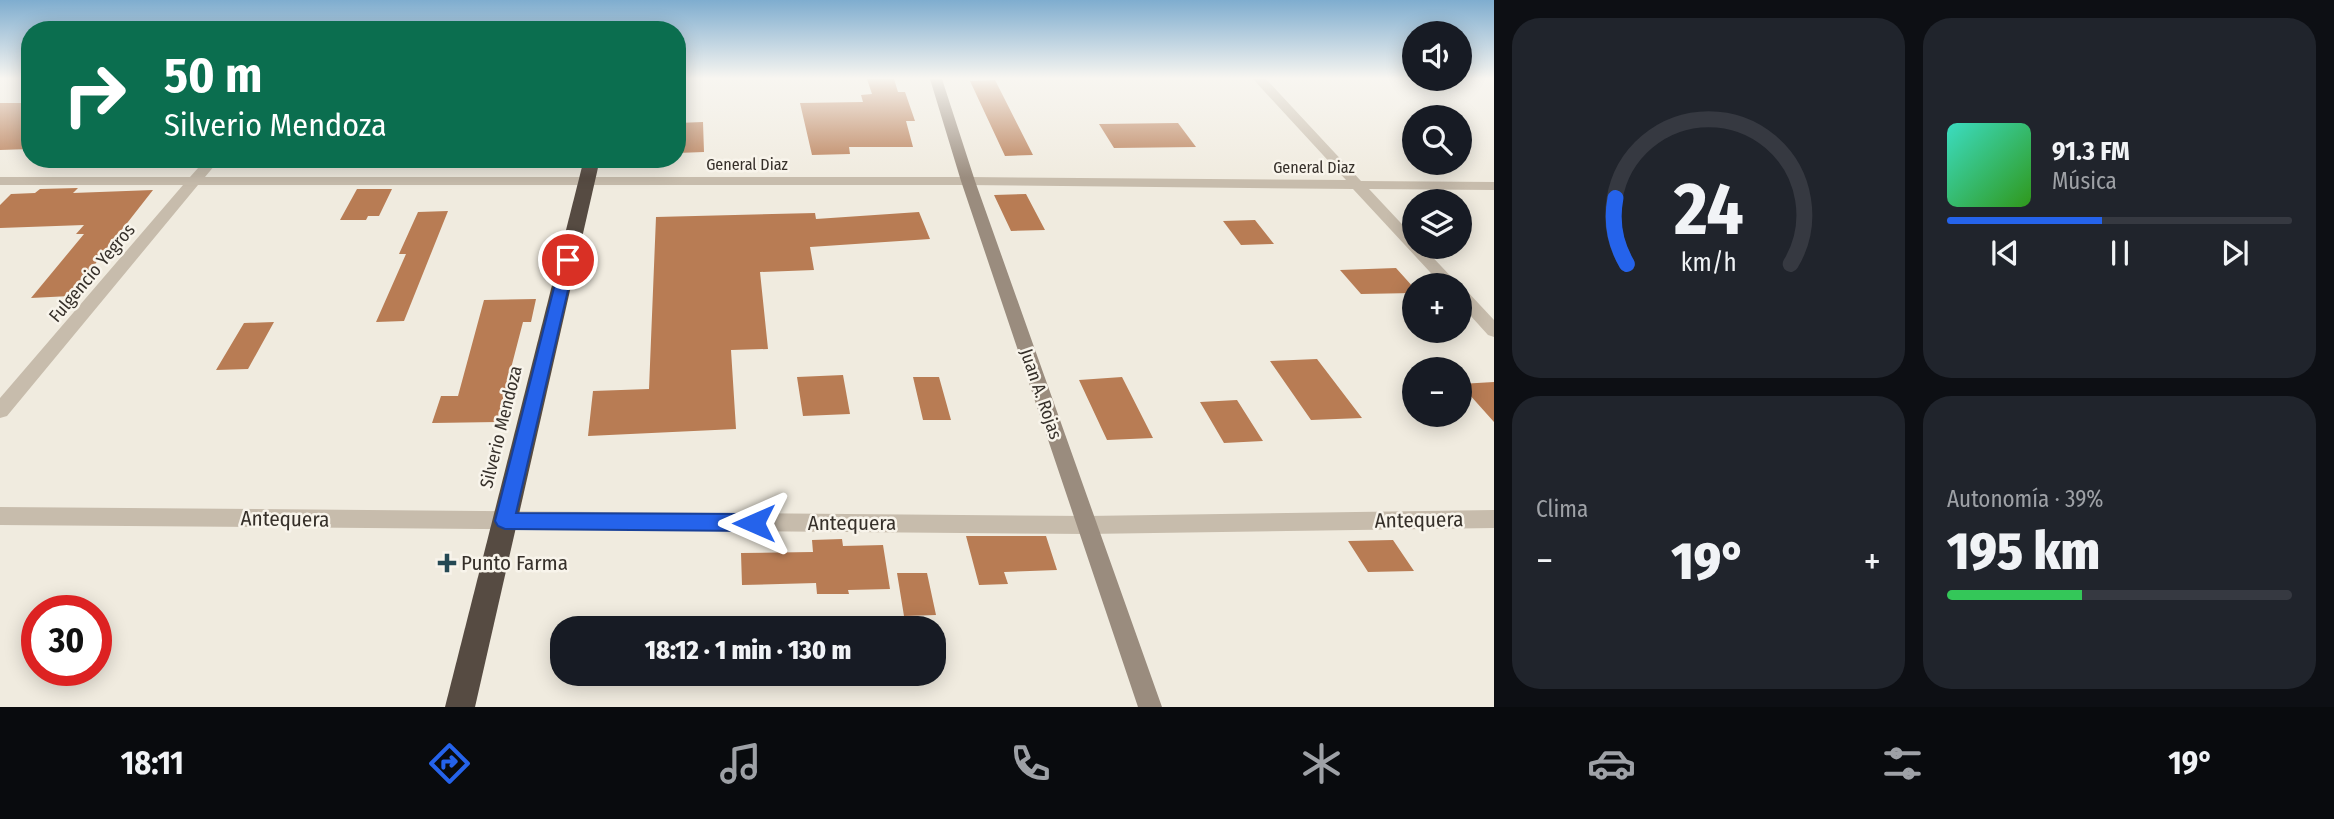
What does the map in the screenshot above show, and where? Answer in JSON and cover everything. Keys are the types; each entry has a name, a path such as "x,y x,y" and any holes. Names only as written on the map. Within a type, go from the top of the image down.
{"highway":[{"name":"Silverio Mendoza","path":"460,707 590,168"}],"street":[{"name":"Juan A. Rojas","path":"946,112 1150,707"},
{"path":"1289,112 1402,233"},
{"name":"Fulgencio Yegros","path":"0,411 206,168"},
{"name":"General Diaz","path":"0,181 968,181 1494,186"},
{"path":"1426,259 1440,273"},
{"path":"1472,307 1494,331"},
{"name":"Antequera","path":"0,516 1087,525 1494,519"}],"building":[{"path":"0,112 21,112 21,149 0,150"},
{"path":"802,112 912,112 915,121 906,121 913,147 849,147 850,154 812,155"},
{"path":"984,112 1011,112 1033,155 1005,156"},
{"path":"703,122 704,152 686,153 686,123"},
{"path":"1178,123 1196,147 1114,148 1099,124"},
{"path":"78,188 73,193 153,190 70,296 31,298 84,234 76,234 84,225 0,228 0,205 11,194 35,193 40,189"},
{"path":"357,189 392,189 379,216 368,216 366,220 340,220"},
{"path":"1026,194 1045,230 1011,231 994,195"},
{"path":"448,211 404,321 376,322 406,254 399,254 418,212"},
{"path":"919,212 930,239 810,247 814,270 760,272 768,349 731,350 736,429 588,436 593,391 649,389 656,217 815,213 816,219"},
{"path":"1255,220 1274,244 1241,245 1223,221"},
{"path":"1396,268 1402,275 1402,293 1361,294 1340,270"},
{"path":"536,299 531,322 523,322 497,422 432,423 441,396 458,396 484,300"},
{"path":"274,322 248,369 216,370 244,323"},
{"path":"1317,359 1362,418 1311,420 1270,361"},
{"path":"843,375 850,414 803,416 797,377"},
{"path":"913,377 939,377 951,420 923,420"},
{"path":"1122,377 1153,438 1107,440 1079,380"},
{"path":"1494,382 1494,422 1472,397 1472,383"},
{"path":"1237,400 1263,441 1224,443 1200,402"},
{"path":"966,536 1046,536 1057,570 1004,572 1008,584 979,585"},
{"path":"842,539 843,546 883,545 890,589 848,590 849,594 817,594 816,583 742,585 741,553 813,552 812,540"},
{"path":"1393,540 1414,571 1368,572 1348,541"},
{"path":"897,573 927,573 936,615 904,616"}],"place":[{"name":"Punto Farma","path":"447,563"}],"route":[{"path":"568,260 505,521 754,523"}]}
